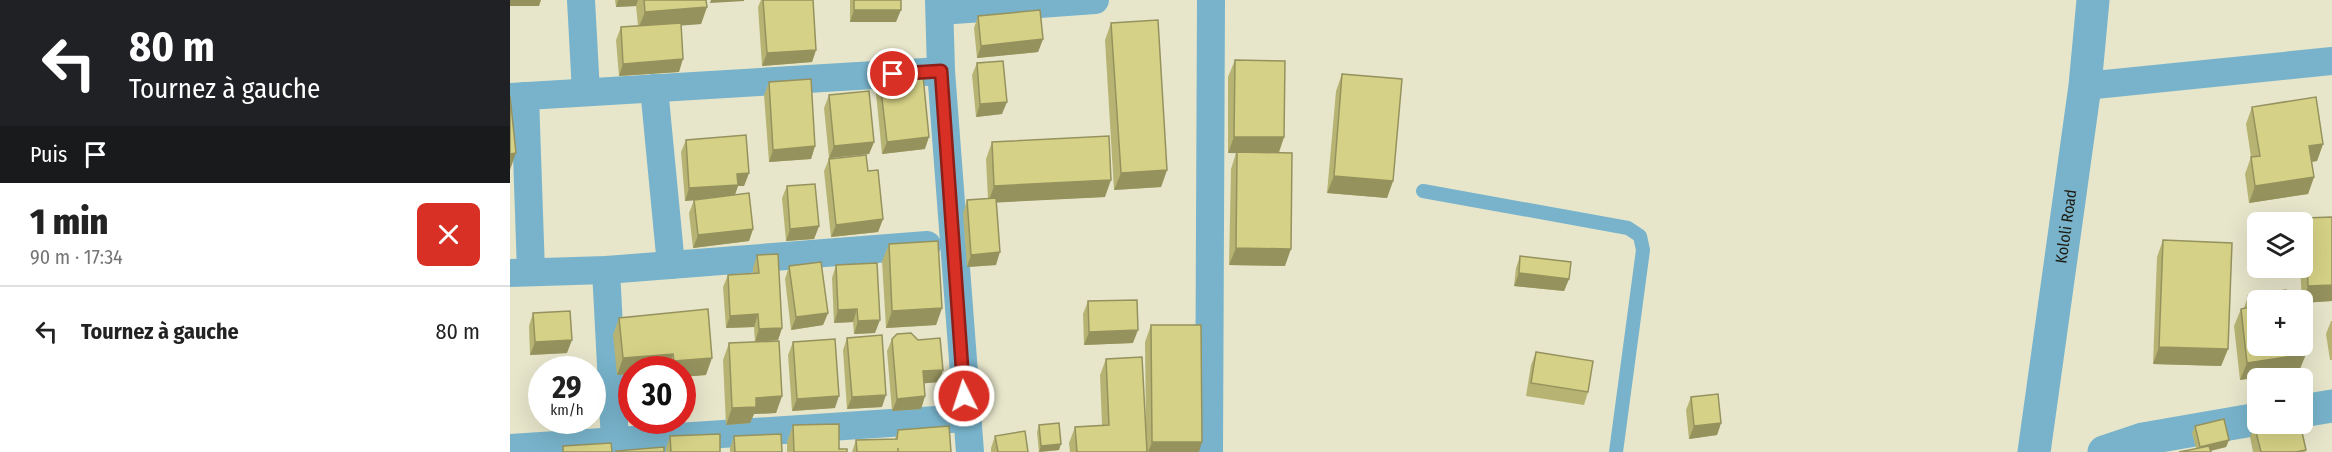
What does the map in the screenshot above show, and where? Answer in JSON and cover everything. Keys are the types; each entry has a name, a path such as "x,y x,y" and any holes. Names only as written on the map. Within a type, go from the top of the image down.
{"street":[{"path":"581,0 586,92"},
{"path":"970,452 941,71 940,6 1095,0"},
{"path":"1209,452 1211,0"},
{"name":"Kololi Road","path":"2034,452 2085,86 2093,0"},
{"path":"2085,86 2332,61"},
{"path":"941,71 518,97 520,273 606,270 953,243"},
{"path":"654,88 671,265"},
{"path":"606,270 615,442"},
{"path":"2313,409 2332,406"},
{"path":"510,448 966,418"},
{"path":"2104,452 2143,439 2247,421"}],"lane":[{"path":"1423,191 1628,228 1641,236 1643,250 1616,452"}],"building":[{"path":"644,0 706,0 707,7 645,12"},
{"path":"763,0 813,0 816,50 767,53"},
{"path":"854,0 901,0 901,10 854,10"},
{"path":"1040,10 1043,39 981,46 978,16"},
{"path":"1158,20 1167,170 1121,173 1111,23"},
{"path":"681,23 683,59 623,64 621,27"},
{"path":"1235,60 1285,61 1284,137 1234,137"},
{"path":"1003,61 1007,102 980,104 977,63"},
{"path":"1342,74 1402,79 1393,181 1334,176"},
{"path":"923,76 929,137 887,142 880,81"},
{"path":"811,79 815,146 773,150 769,82"},
{"path":"869,91 874,142 834,146 829,95"},
{"path":"510,96 516,153 510,154"},
{"path":"2316,97 2323,144 2309,146 2314,177 2255,186 2251,157 2260,156 2252,107"},
{"path":"746,135 749,173 737,174 738,185 689,188 686,140"},
{"path":"1109,136 1111,180 994,186 992,142"},
{"path":"1237,152 1292,153 1291,249 1236,248"},
{"path":"866,155 868,171 878,170 883,219 836,225 829,159"},
{"path":"815,184 819,226 790,229 787,186"},
{"path":"749,193 753,229 698,235 694,200"},
{"path":"996,198 1000,252 971,255 967,200"},
{"path":"2332,217 2332,285 2308,286 2308,278 2313,278 2313,218"},
{"path":"2163,240 2232,243 2228,349 2159,347"},
{"path":"938,241 942,308 892,311 889,244"},
{"path":"778,254 782,328 759,329 758,314 730,316 728,275 759,273 757,255"},
{"path":"1520,256 1571,262 1569,279 1519,273"},
{"path":"821,262 828,313 796,317 789,266"},
{"path":"877,263 880,320 858,321 857,309 838,310 836,265"},
{"path":"1137,300 1138,330 1089,332 1088,301"},
{"path":"2247,308 2247,356 2293,356 2247,363 2241,309"},
{"path":"708,309 712,358 696,359 696,356 673,356 673,354 623,356 619,318"},
{"path":"570,311 572,340 535,342 533,313"},
{"path":"1151,325 1201,325 1202,442 1152,442"},
{"path":"911,333 918,340 940,338 943,370 923,371 925,396 897,399 892,339 897,334"},
{"path":"882,335 886,395 852,397 847,338"},
{"path":"835,339 839,396 797,399 793,342"},
{"path":"779,341 782,396 756,398 756,407 732,408 729,343"},
{"path":"1536,352 1593,361 1588,392 1531,383"},
{"path":"1142,357 1147,452 1077,452 1075,427 1109,425 1106,359"},
{"path":"1718,394 1721,423 1694,426 1691,397"},
{"path":"2224,419 2229,440 2200,447 2195,426"},
{"path":"1059,423 1061,444 1041,446 1039,425"},
{"path":"839,424 839,449 847,449 847,452 794,452 793,425"},
{"path":"949,426 951,452 857,452 856,440 897,439 898,430"},
{"path":"1025,431 1028,452 998,452 995,436"},
{"path":"720,434 720,452 671,452 670,436"},
{"path":"781,434 782,452 735,452 734,436"},
{"path":"2256,434 2302,434 2306,450 2261,452"},
{"path":"611,443 612,452 563,452 563,446"},
{"path":"2209,446 2211,452 2179,452"},
{"path":"664,447 664,452 616,451"}],"route":[{"path":"893,74 941,71 964,396"}]}
